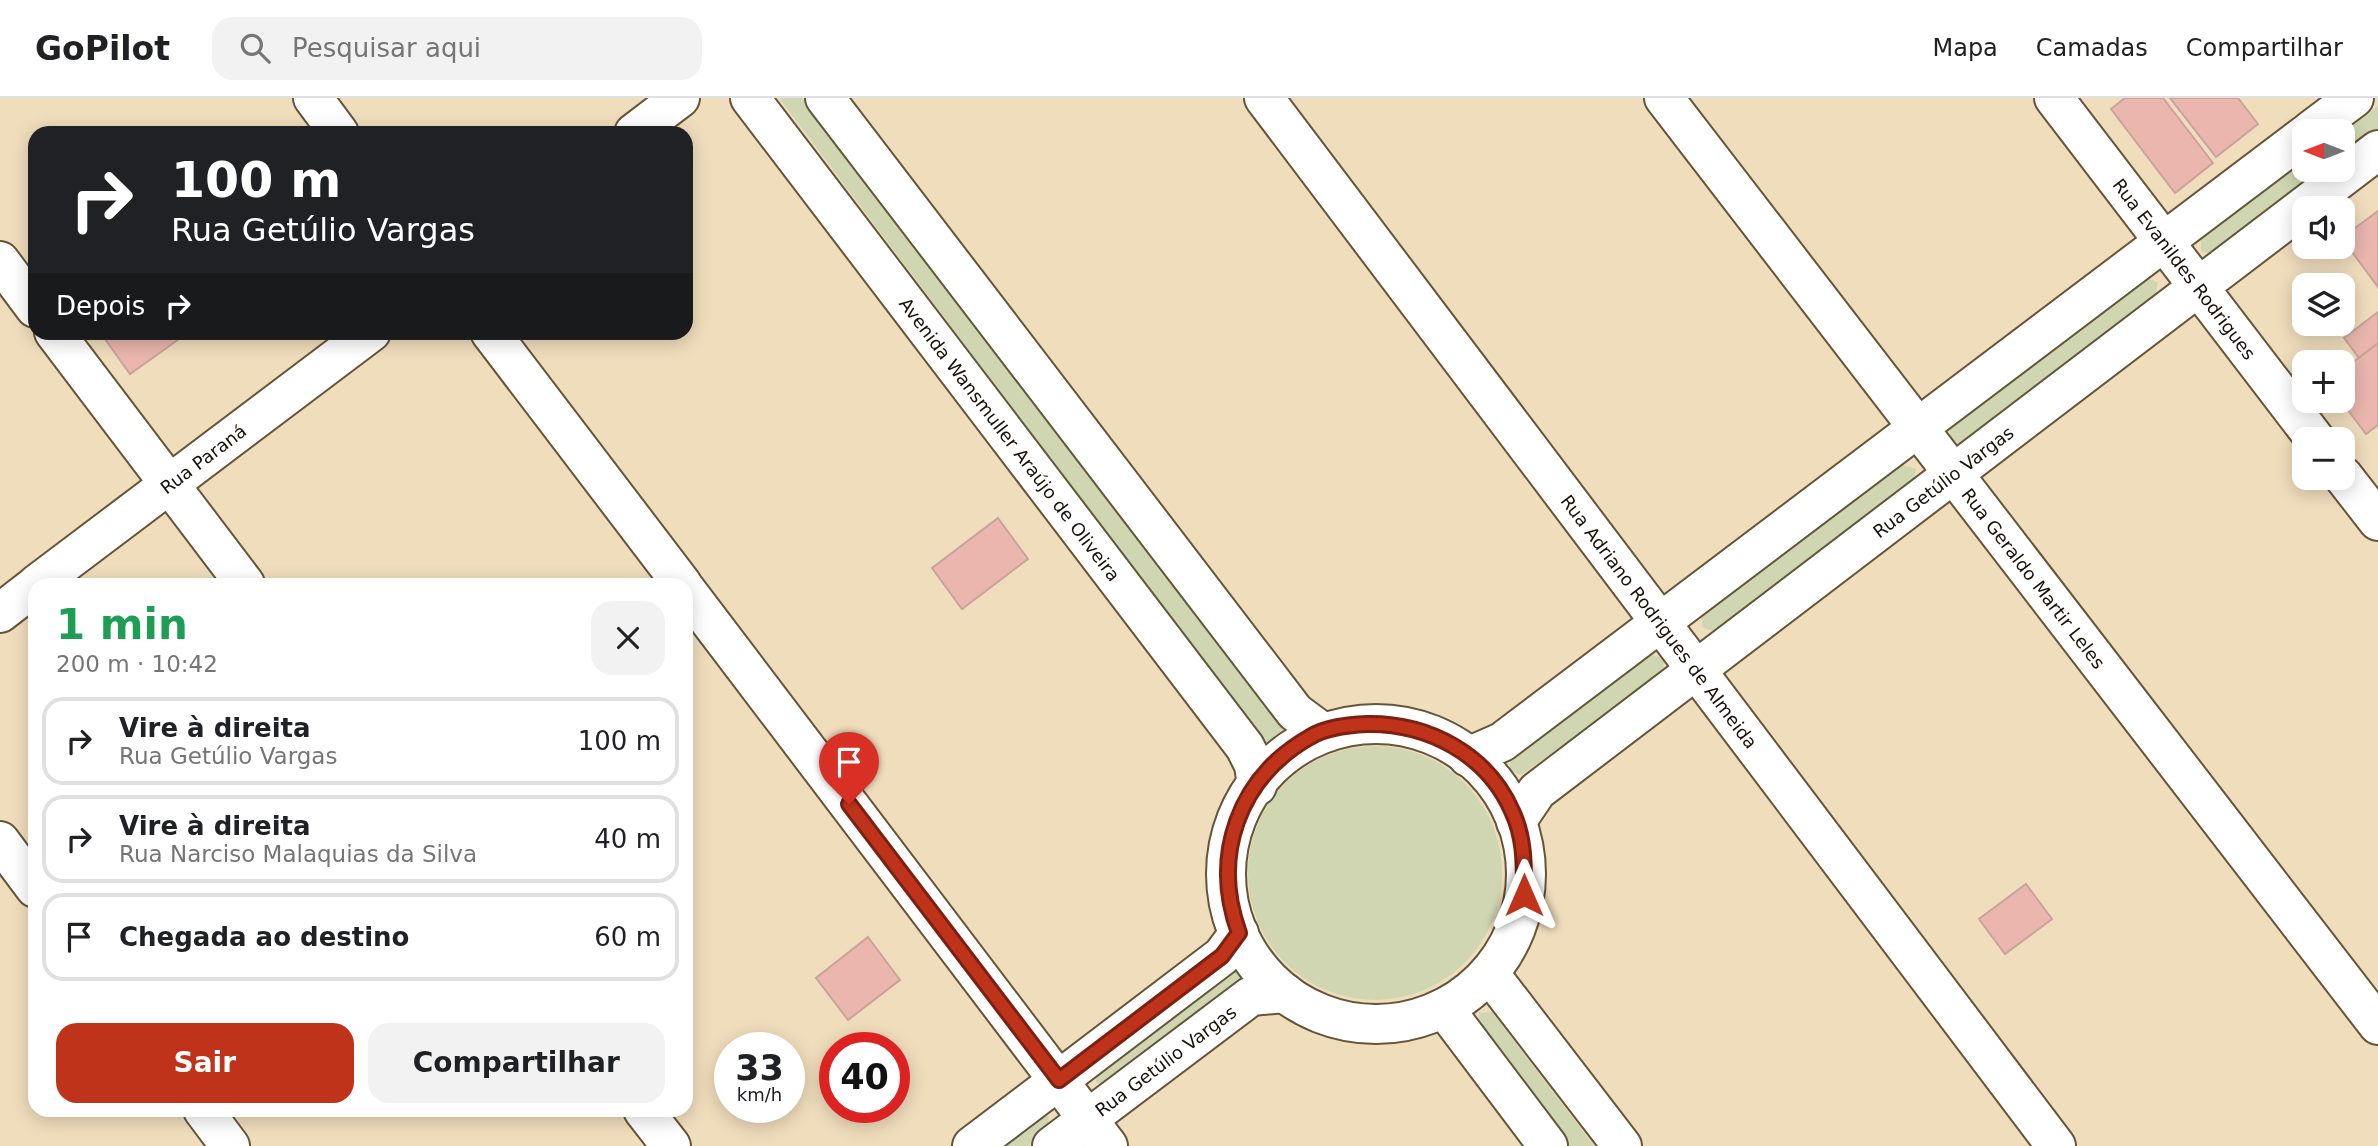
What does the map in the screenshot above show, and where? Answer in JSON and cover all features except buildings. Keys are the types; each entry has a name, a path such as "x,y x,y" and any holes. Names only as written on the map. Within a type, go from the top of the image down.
{"street":[{"path":"313,98 334,126"},
{"path":"643,126 680,98"},
{"name":"Avenida Wansmuller Araújo de Oliveira","path":"750,98 1245,747 1254,765 1257,786"},
{"path":"825,98 1295,712 1322,732"},
{"name":"Rua Adriano Rodrigues de Almeida","path":"1264,98 1694,671 2056,1146"},
{"name":"Rua Geraldo Martir Leles","path":"1664,98 1916,429 2378,1025"},
{"name":"Rua Evanildes Rodrigues","path":"2054,98 2306,427"},
{"path":"2326,119 2354,98"},
{"path":"1468,757 1502,742 2292,145"},
{"name":"Rua Getúlio Vargas","path":"1516,822 1537,791 2378,150"},
{"path":"0,261 28,299"},
{"path":"60,340 240,578"},
{"name":"Rua Paraná","path":"45,578 360,340"},
{"path":"496,340 677,578"},
{"path":"2354,490 2378,521"},
{"name":"Rua Paraná","path":"0,613 28,591"},
{"path":"693,599 1098,1133"},
{"path":"1394,723 1436,735 1468,757 1496,782 1516,822 1524,852 1524,895 1512,936 1489,972 1468,993 1444,1008 1404,1022 1362,1024 1321,1014 1284,993 1263,973 1239,933 1228,904 1227,856 1240,810 1266,770 1310,736 1322,732 1350,724 1394,723"},
{"path":"0,841 28,879"},
{"path":"972,1146 1222,956 1239,933"},
{"path":"1489,972 1622,1146"},
{"name":"Rua Getúlio Vargas","path":"1052,1146 1098,1133 1251,996 1284,993"},
{"path":"1444,1008 1548,1146"},
{"path":"208,1117 230,1146"},
{"path":"648,1117 671,1146"}],"green space":[{"path":"779,98 802,98 1283,729 1282,744 1266,744"},
{"path":"2378,106 2378,133 2356,149 2356,122"},
{"path":"2292,171 2292,182 2312,182 2213,255 2201,251 2201,239"},
{"path":"2145,278 2158,282 2155,297 1962,444 1950,440 1950,428"},
{"path":"1902,465 1916,469 1913,484 1714,631 1702,627 1702,615"},
{"path":"1652,655 1665,659 1662,674 1521,775 1510,771 1510,759"},
{"path":"1375,746 1424,756 1446,767 1465,783 1481,802 1492,824 1502,873 1492,922 1481,944 1465,963 1446,979 1424,990 1375,1000 1326,990 1304,979 1285,963 1269,944 1258,922 1248,873 1258,824 1269,802 1285,783 1304,767 1326,756"},
{"path":"1228,968 1242,972 1239,987 1107,1086 1096,1082 1097,1070"},
{"path":"1492,1012 1594,1146 1570,1146 1478,1025 1479,1013"},
{"path":"1035,1112 1049,1117 1046,1132 1028,1146 991,1146"}],"route":[{"path":"849,804 1059,1080 1222,956 1239,933 1228,904 1227,856 1240,810 1266,770 1310,736 1350,724 1394,723 1436,735 1464,752 1496,782 1512,811 1524,852 1524,895"}]}
